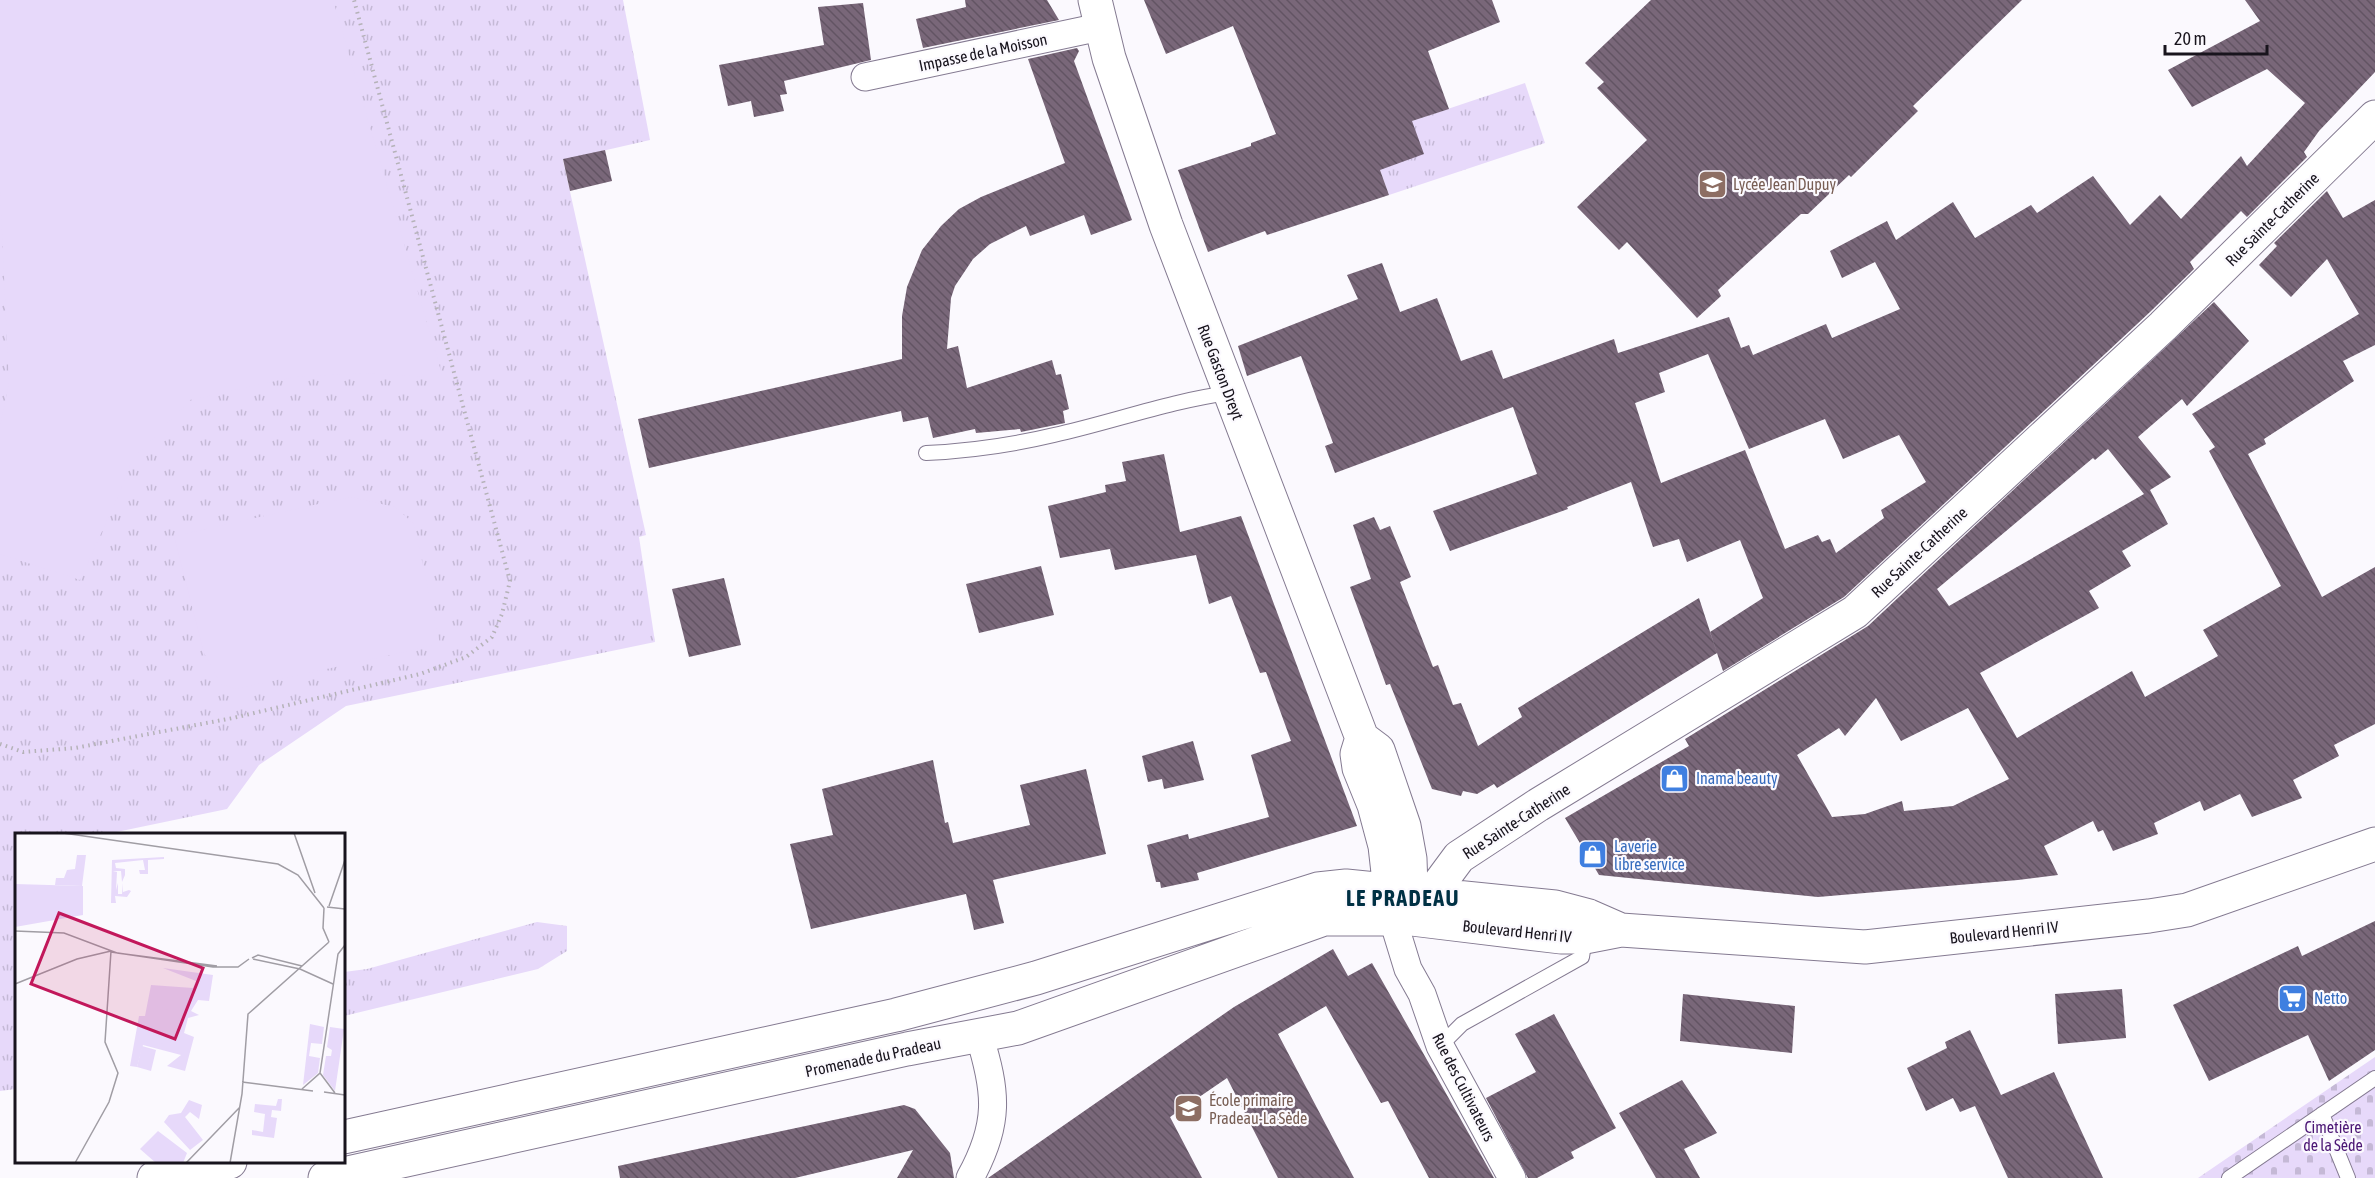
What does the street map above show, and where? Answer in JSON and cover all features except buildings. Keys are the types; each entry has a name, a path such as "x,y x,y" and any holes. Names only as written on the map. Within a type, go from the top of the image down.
{"street":[{"name":"Impasse de la Moisson","path":"865,77 1098,14"},
{"name":"Rue Gaston Dreyt","path":"1098,14 1166,225 1229,393 1362,738 1378,750 1391,782 1410,859 1407,903"},
{"name":"Rue Sainte-Catherine","path":"1407,903 1459,857 1538,805 1855,612 2163,326 2375,117"},
{"name":"Boulevard Henri IV","path":"1407,903 1561,937 1585,937 1621,930 1865,947 2187,910 2375,844"},
{"path":"345,1137 896,1015 1036,978 1318,889 1346,886 1407,903"},
{"name":"Boulevard Henri IV","path":"1407,903 1555,907 1589,916 1621,930"},
{"name":"Rue des Cultivateurs","path":"1407,903 1408,969 1422,994 1440,1046 1512,1178"},
{"name":"Promenade du Pradeau","path":"325,1178 381,1172 1018,1028 1324,919 1407,903"},
{"path":"970,1178 983,1154 993,1115 993,1078 979,1035"},
{"path":"381,1172 383,1143 406,1124"},
{"path":"154,1178 221,1163"}],"lane":[{"path":"926,453 971,451 1054,435 1197,397 1229,393"},
{"path":"1440,1046 1462,1024 1582,957 1585,937"},
{"path":"2229,1178 2375,1078"},
{"path":"2322,1114 2348,1178"}],"path":[{"path":"0,744 23,752 75,748 233,718 420,674 466,657 492,637 502,614 510,581 354,0"}],"green space":[{"path":"0,0 623,0 650,140 563,160 646,535 639,537 655,642 346,706 259,765 227,809 112,833 15,833 15,1089 0,1091"},
{"path":"0,0 333,0 443,378 364,373 294,377 190,400 132,460 80,580 0,554 0,426 9,384 0,190"},
{"path":"1525,83 1545,143 1389,195 1380,170 1412,121"},
{"path":"350,497 395,507 414,524 440,644 236,689 221,684 204,653 174,536"},
{"path":"537,922 567,926 567,951 538,969 345,1016 345,972 367,969"},
{"name":"Cimetière de la Sède","path":"2375,1057 2375,1178 2198,1178"}],"place":[{"name":"Lycée Jean Dupuy","path":"1712,184"},
{"name":"Inama beauty","path":"1675,778"},
{"name":"Laverie libre service","path":"1593,855"},
{"name":"Netto","path":"2293,998"},
{"name":"École primaire Pradeau-La Sède","path":"1188,1109"}],"district":[{"name":"LE PRADEAU","path":"1403,898"}]}
